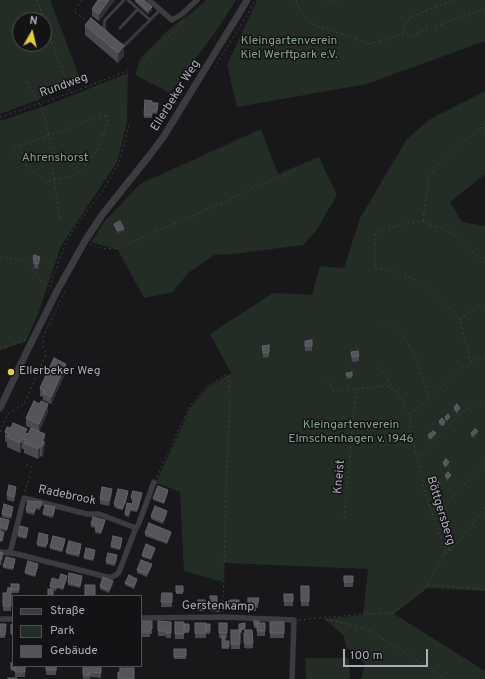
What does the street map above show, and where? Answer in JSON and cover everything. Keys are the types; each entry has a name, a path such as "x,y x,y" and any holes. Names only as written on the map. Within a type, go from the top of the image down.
{"street":[{"path":"149,0 172,20 182,14 197,0"},
{"name":"Ellerbeker Weg","path":"0,408 31,342 85,241 102,215 164,136 247,0"},
{"path":"0,552 16,554 106,577 112,577 119,572 154,482"},
{"name":"Radebrook","path":"8,553 11,549 24,498 87,514 99,514 136,528"},
{"name":"Gerstenkamp","path":"142,618 223,617 294,620"},
{"path":"0,619 12,619"},
{"path":"292,679 294,620"}],"lane":[{"path":"110,34 105,30 105,20 124,0"},
{"path":"128,0 150,20"},
{"path":"120,28 138,9"},
{"path":"119,42 124,46 160,10"}],"path":[{"path":"37,0 70,93"},
{"path":"82,0 74,11 91,24"},
{"path":"212,71 255,0"},
{"path":"296,0 300,11 312,24 369,44 401,35 410,36 485,8"},
{"path":"324,0 339,3"},
{"path":"401,35 410,17 454,0"},
{"path":"144,62 183,22 185,16 182,14"},
{"name":"Rundweg","path":"0,117 40,104 132,69"},
{"path":"27,82 40,104 50,135 54,180 60,221"},
{"path":"107,115 108,120 99,148 84,167 73,176 45,181 24,164 12,150 50,135 107,115"},
{"path":"51,286 52,279 65,245 87,211 103,190 119,163 130,122"},
{"path":"424,221 429,179 435,167 485,124"},
{"path":"85,241 104,249 118,248 257,186 297,170"},
{"path":"461,321 434,293 416,280 396,272 375,268 375,234 404,224 424,221 425,223 443,229 455,236 485,263"},
{"path":"0,257 25,262 31,267 46,286 51,286 58,291"},
{"path":"0,432 8,414 22,406 27,397 45,357 46,352 43,346 43,337 67,287"},
{"path":"471,362 461,321 468,312 485,304"},
{"path":"383,322 391,326 402,335 408,343 415,356 430,396"},
{"path":"0,349 25,340 31,342"},
{"path":"378,368 385,374 393,388 397,391 410,416 453,375 471,362 485,355"},
{"path":"154,482 189,407 207,386 227,374 229,377 230,405 227,456 223,617"},
{"path":"324,375 331,388 336,391 386,386 393,388"},
{"name":"Kneist","path":"344,518 356,389"},
{"path":"417,460 453,421 467,409 478,403 485,403"},
{"name":"Böttgersberg","path":"294,620 393,613 427,585 444,554 445,547 425,494 410,427 410,416"},
{"path":"449,550 452,536 438,514 485,462"},
{"path":"24,498 32,467 26,465"},
{"path":"444,554 451,549 470,528 485,507"},
{"path":"427,585 485,589"},
{"path":"324,618 352,624 372,632 446,679"}],"green space":[{"path":"0,0 50,0 82,83 0,114"},
{"path":"206,0 236,0 219,27 170,93 135,75 140,59 168,30 193,12"},
{"name":"Kleingartenverein Kiel Werftpark e.V.","path":"257,0 485,0 485,41 367,84 237,107 227,65"},
{"name":"Ahrenshorst","path":"128,73 127,122 117,162 61,246 38,314 26,341 0,350 0,121 51,104"},
{"name":"Kleingartenverein Elmschenhagen v. 1946","path":"485,91 485,174 450,202 462,222 485,226 485,591 427,588 394,614 485,671 485,679 361,679 365,664 346,647 344,636 325,619 363,615 368,569 224,563 223,582 184,571 180,492 156,483 190,408 208,387 231,373 210,334 273,293 312,295 320,266 344,268 360,218 407,139 429,120"},
{"path":"261,129 278,174 319,157 337,195 316,231 303,245 214,255 188,273 173,292 144,298 118,250 91,242 105,221 140,184"},
{"path":"305,658 349,658 350,679 306,679"}],"building":[{"path":"98,0 109,0 99,14 92,9"},
{"path":"136,0 144,0 152,7 148,11"},
{"path":"91,18 124,46 118,53 85,25"},
{"path":"145,100 152,101 152,103 158,103 157,111 152,111 152,115 144,115"},
{"path":"120,221 124,229 118,231 114,224"},
{"path":"34,255 40,257 38,264 34,263"},
{"path":"312,340 312,346 305,346 305,341"},
{"path":"269,345 269,352 263,353 262,346"},
{"path":"358,351 359,356 352,357 351,352"},
{"path":"54,358 66,364 51,397 43,393 44,390 40,388"},
{"path":"352,372 352,376 347,376 346,373"},
{"path":"34,401 39,404 41,401 48,404 39,424 26,418"},
{"path":"457,404 460,408 457,411 454,407"},
{"path":"448,414 450,417 447,420 445,417"},
{"path":"442,418 445,422 443,425 439,421"},
{"path":"13,423 27,429 25,433 28,434 31,428 45,434 42,447 40,446 38,449 24,443 26,440 22,439 20,443 7,437 9,433 5,432 7,427 11,428"},
{"path":"475,429 478,431 474,435 471,433"},
{"path":"433,431 436,433 431,438 428,435"},
{"path":"446,459 449,462 446,466 443,462"},
{"path":"448,472 451,475 448,478 445,475"},
{"path":"437,480 440,484 437,486 434,483"},
{"path":"9,485 16,487 14,497 7,495"},
{"path":"158,486 168,490 164,502 153,498"},
{"path":"102,487 112,489 109,501 100,499"},
{"path":"118,489 128,491 123,508 117,507 117,505 114,504"},
{"path":"133,491 142,493 137,510 130,508 129,514 125,514 127,503 132,504 134,498 131,497"},
{"path":"28,501 42,502 40,507 36,506 34,512 26,510"},
{"path":"4,504 13,507 11,516 2,514"},
{"path":"45,505 55,507 53,515 43,513"},
{"path":"155,506 167,511 163,521 151,516"},
{"path":"93,517 105,520 101,532 95,530 97,526 91,524"},
{"path":"0,518 9,520 7,529 0,527"},
{"path":"149,523 171,532 167,542 145,533"},
{"path":"20,526 28,528 26,537 18,535"},
{"path":"0,531 4,532 2,541 0,541"},
{"path":"39,533 48,535 46,546 37,544"},
{"path":"53,536 65,539 62,550 50,547"},
{"path":"113,536 122,538 120,548 111,546"},
{"path":"69,541 81,544 79,554 66,552"},
{"path":"146,544 155,548 151,558 142,555"},
{"path":"86,548 95,550 93,559 84,557"},
{"path":"0,552 3,553 1,560 0,560"},
{"path":"108,553 117,555 115,563 106,561"},
{"path":"6,557 15,559 13,568 3,566"},
{"path":"141,560 152,564 147,574 137,570"},
{"path":"28,561 38,564 35,575 25,572"},
{"path":"69,573 82,576 80,586 68,582"},
{"path":"61,574 67,576 63,588 50,586 52,578 59,580"},
{"path":"129,575 137,579 134,586 125,583"},
{"path":"344,576 353,576 353,582 344,582"},
{"path":"103,577 113,581 109,590 100,586"},
{"path":"11,584 19,584 19,590 11,590"},
{"path":"85,585 95,585 95,595 85,595"},
{"path":"176,586 183,586 183,592 176,592"},
{"path":"301,586 309,586 309,601 301,601"},
{"path":"8,588 11,588 11,606 3,606 3,593 7,593"},
{"path":"48,589 53,590 53,595 48,595"},
{"path":"162,593 172,593 172,602 161,602"},
{"path":"284,594 293,594 293,601 284,601"},
{"path":"210,596 217,596 217,606 210,606"},
{"path":"248,598 259,598 258,603 256,602 256,606 248,606"},
{"path":"198,600 205,600 204,606 198,606"},
{"path":"231,600 239,600 239,606 231,606"},
{"path":"226,601 231,601 231,606 226,606"},
{"path":"205,602 210,602 210,606 204,606"},
{"path":"217,605 220,605 220,609 217,609"},
{"path":"142,621 152,621 152,629 150,629 150,632 142,632"},
{"path":"158,621 171,622 171,633 166,633 166,631 158,631"},
{"path":"254,621 259,621 259,623 254,625"},
{"path":"175,622 184,622 184,634 175,634"},
{"path":"270,622 284,622 284,633 270,633"},
{"path":"195,623 206,623 206,633 195,633"},
{"path":"219,623 227,623 227,633 219,633"},
{"path":"245,623 245,628 239,630 239,624"},
{"path":"257,623 265,623 265,631 257,631"},
{"path":"0,624 6,624 5,635 0,635"},
{"path":"184,624 189,624 189,631 184,631"},
{"path":"206,624 210,624 210,631 206,631"},
{"path":"231,630 240,630 240,644 231,644"},
{"path":"245,630 252,630 253,643 244,643"},
{"path":"222,636 225,636 225,641 229,641 229,647 222,647"},
{"path":"174,649 186,649 186,656 174,657"},
{"path":"12,663 12,667 15,667 15,669 11,669"},
{"path":"15,667 25,667 25,672 15,672"},
{"path":"46,667 56,667 56,670 46,670"},
{"path":"83,667 101,667 101,673 90,672 90,675 83,675"},
{"path":"120,668 134,668 134,679 118,679 118,672 120,672"}],"place":[{"name":"Ellerbeker Weg","path":"11,372"}]}
